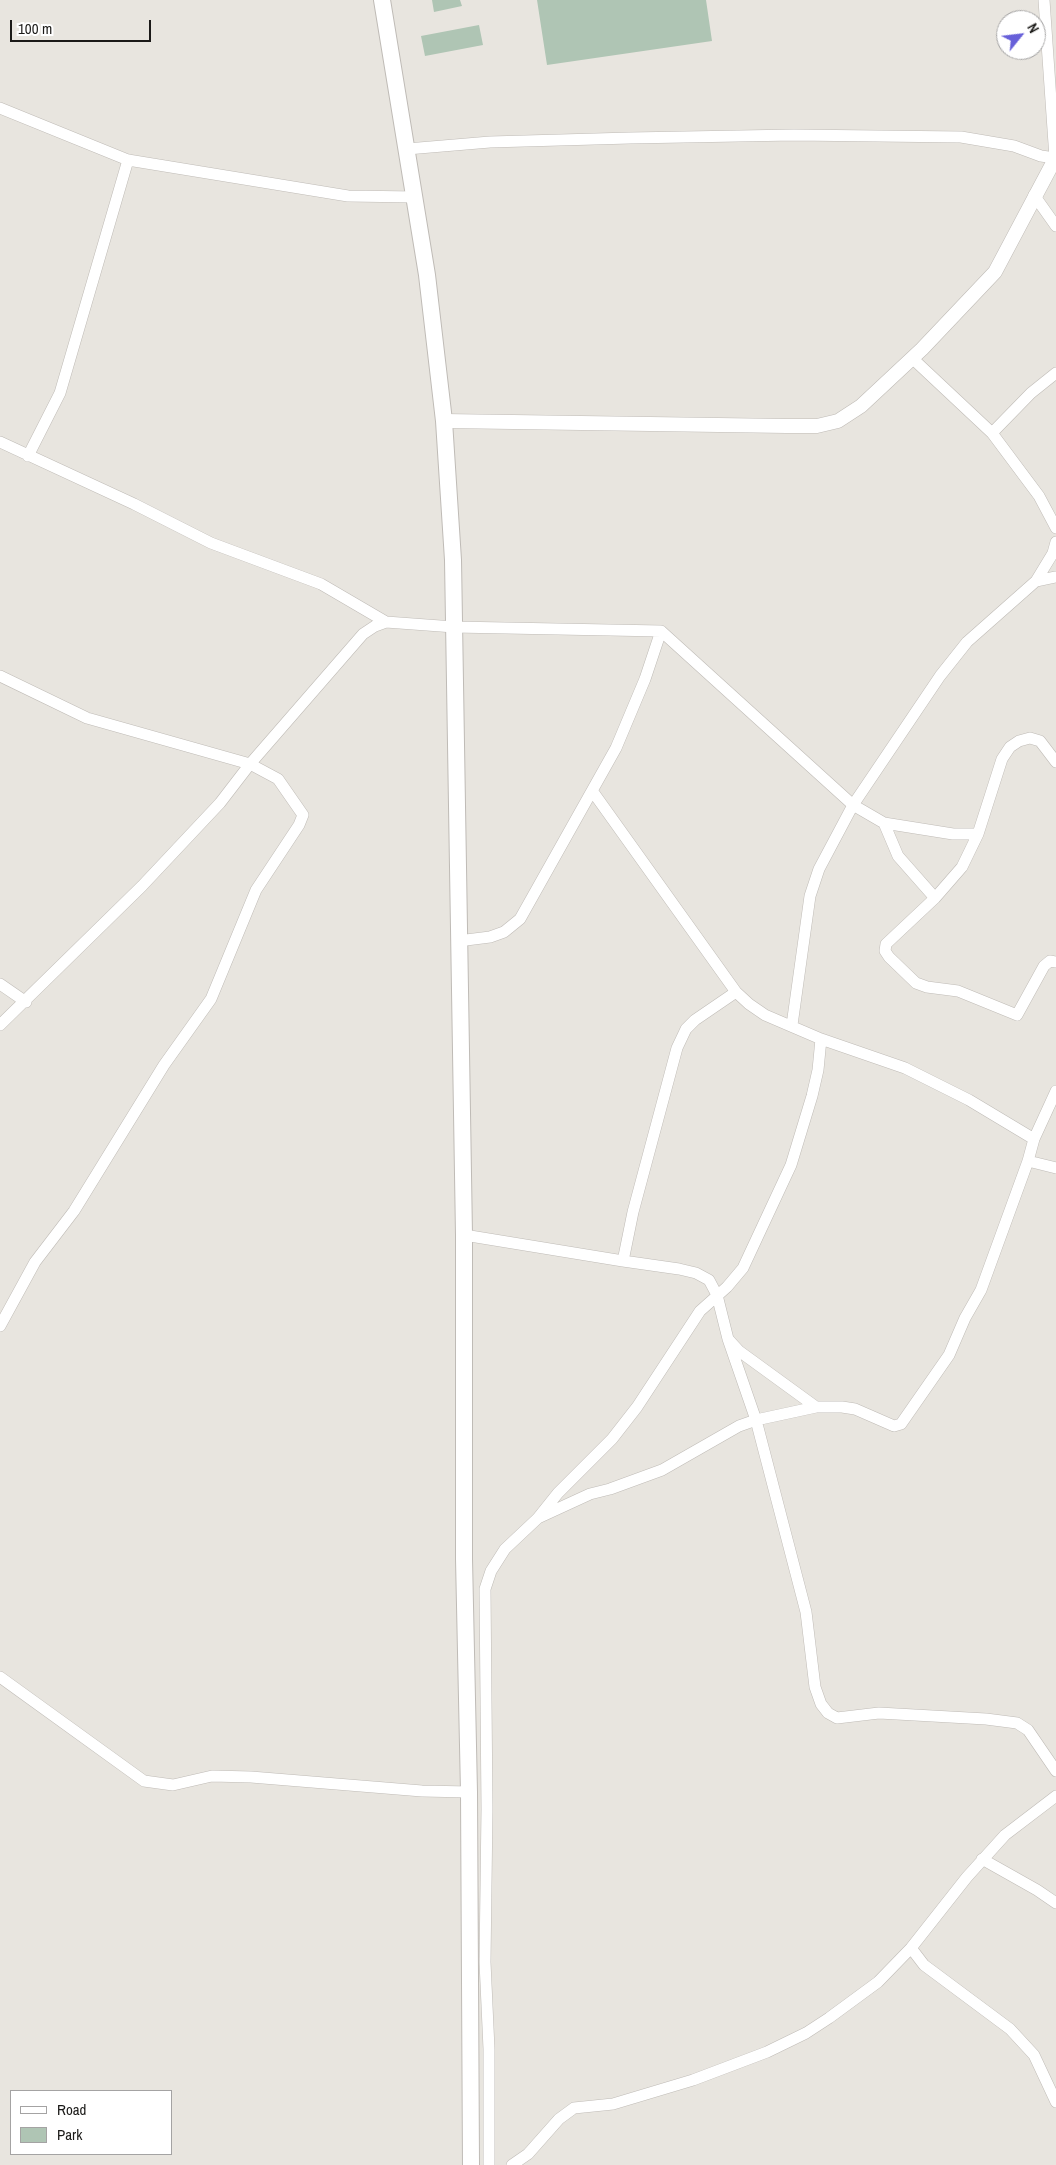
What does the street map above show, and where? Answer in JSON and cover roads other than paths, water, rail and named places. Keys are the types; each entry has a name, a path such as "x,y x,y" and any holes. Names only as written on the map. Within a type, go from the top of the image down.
{"main road":[{"path":"382,0 415,197 444,421 452,550 458,776 458,941 464,1235 464,1559 469,1792 471,2165"}],"street":[{"path":"444,421 818,426 838,421 856,410 912,358 995,272 1034,195 1056,157 1044,0"},
{"path":"0,108 128,160 348,196 415,197"},
{"path":"407,149 490,142 630,138 794,135 961,137 1014,146 1041,156 1056,157"},
{"path":"28,456 60,392 128,160"},
{"path":"1034,195 1056,226"},
{"path":"912,358 992,433 1039,496 1056,528"},
{"path":"992,433 1031,393 1056,373"},
{"path":"0,442 134,504 211,543 321,584 386,622"},
{"path":"792,1025 810,896 819,869 853,805 940,676 967,642 1036,581 1053,553 1056,542"},
{"path":"1036,581 1056,577"},
{"path":"0,1025 26,1002 142,886 220,803 250,764 363,634 374,626 386,622 454,627 661,631 853,805 884,823 953,834 978,834"},
{"path":"458,941 490,937 504,932 520,919 593,792 627,723 645,679 661,631"},
{"path":"0,676 88,718 250,764 278,779 303,815 299,825 256,890 211,999 164,1065 74,1211 35,1262 0,1326"},
{"path":"1056,762 1040,741 1030,738 1019,741 1010,747 1002,759 968,859 935,898 886,944 886,951 889,957 916,983 927,987 958,991 1017,1015 1044,966 1050,961 1056,962"},
{"path":"593,792 736,992 749,1004 765,1014 821,1039 905,1068 969,1100 1034,1139"},
{"path":"884,823 898,856 935,898"},
{"path":"0,984 26,1002"},
{"path":"623,1261 633,1212 677,1048 686,1029 695,1020 736,992"},
{"path":"489,2165 489,2048 485,1962 488,1808 485,1589 491,1571 504,1549 538,1518 558,1493 612,1439 638,1407 700,1311 743,1268 791,1165 812,1096 818,1070 821,1039"},
{"path":"538,1518 590,1494 610,1490 662,1470 739,1426 756,1420 816,1407 855,1409 894,1426 901,1424 950,1354 965,1318 981,1290 1028,1161 1034,1139 1056,1090"},
{"path":"1028,1161 1056,1168"},
{"path":"464,1235 696,1273 709,1280 717,1296 728,1339 756,1420 806,1612 815,1687 828,1713 837,1718 879,1713 986,1719 1017,1723 1028,1730 1056,1771"},
{"path":"728,1339 739,1351 816,1407"},
{"path":"0,1677 144,1781 173,1785 212,1776 251,1777 469,1792"},
{"path":"512,2165 528,2154 559,2120 574,2108 613,2104 641,2097 767,2052 806,2033 858,1998 878,1982 911,1948 982,1859 1005,1834 1056,1796"},
{"path":"982,1859 1056,1903"},
{"path":"911,1948 924,1966 1010,2028 1034,2055 1056,2102"}]}
